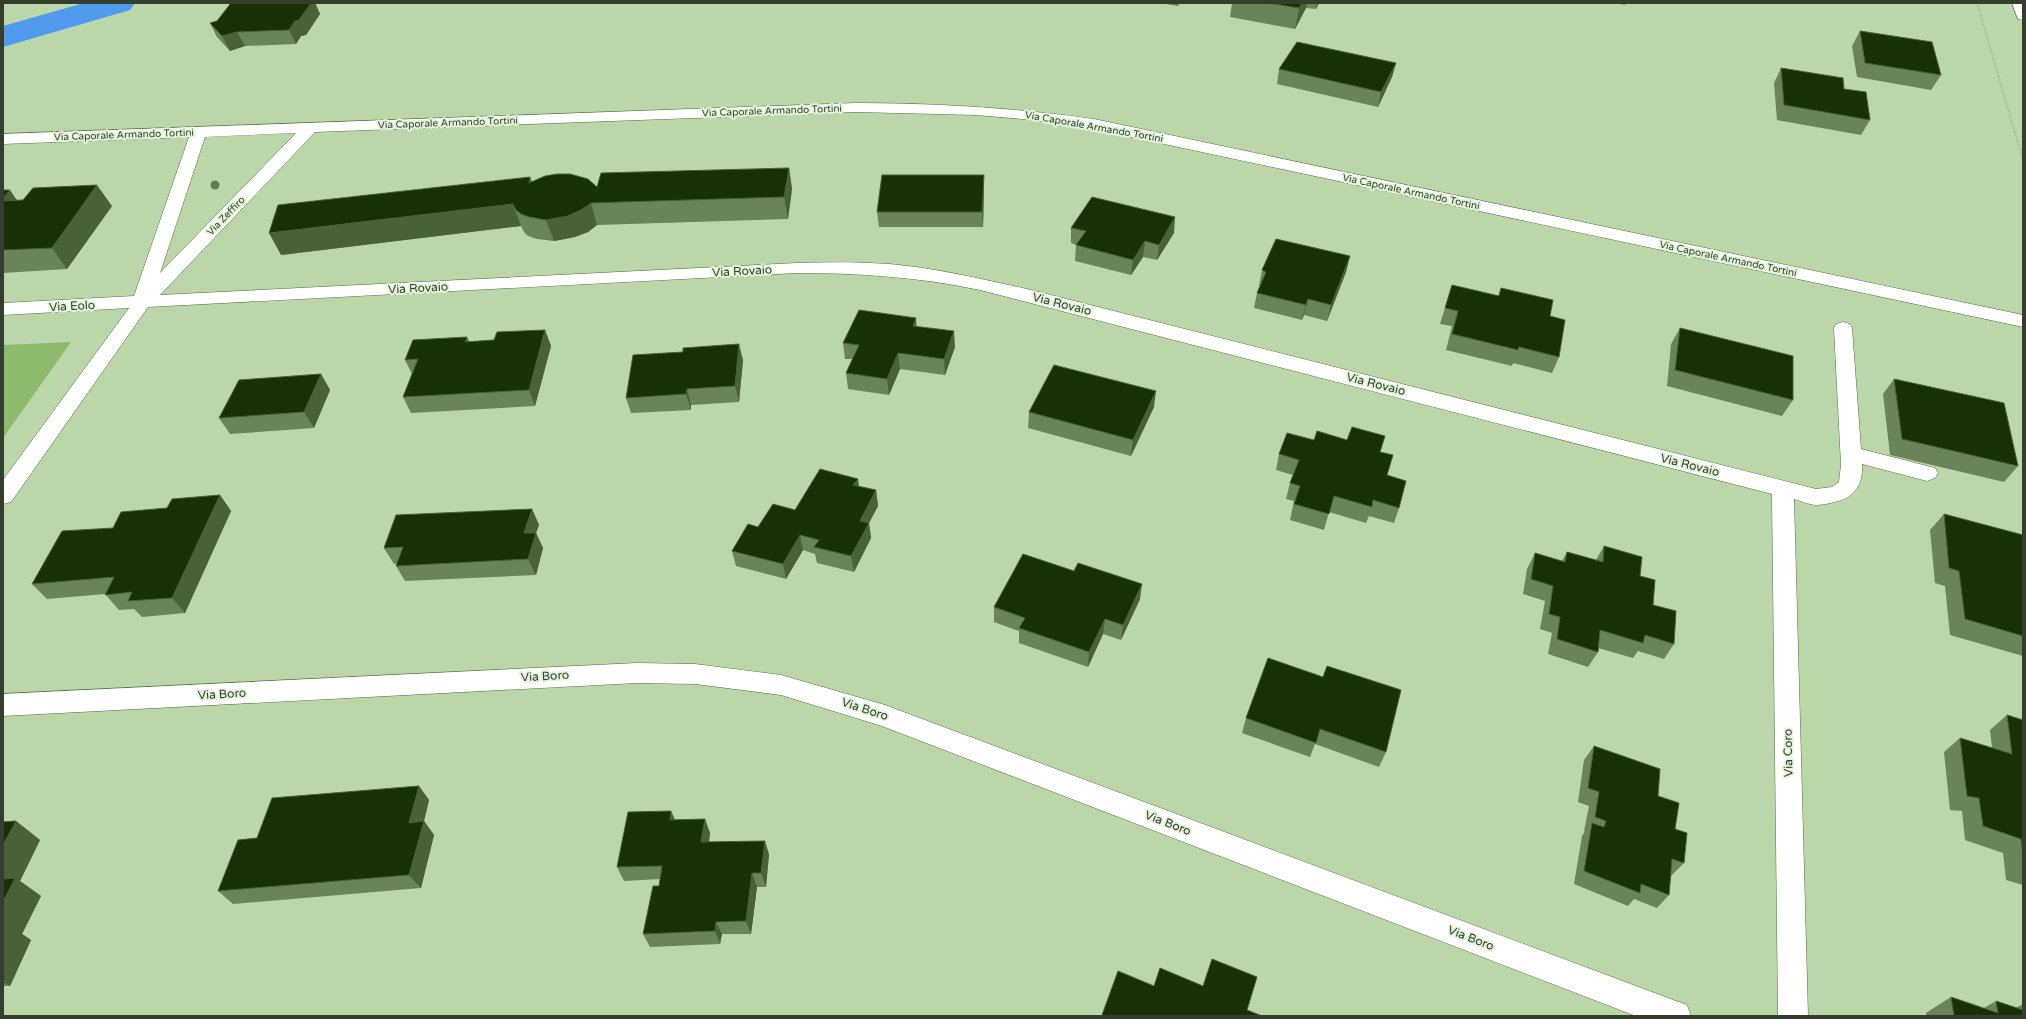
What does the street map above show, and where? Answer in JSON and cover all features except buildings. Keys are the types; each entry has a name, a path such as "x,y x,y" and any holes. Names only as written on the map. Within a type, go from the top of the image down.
{"street":[{"path":"2018,3 2023,16"},
{"name":"Via Caporale Armando Tortini","path":"3,139 779,110 949,108 1024,114 1102,126 2023,321"},
{"name":"Via Zeffiro","path":"3,496 142,303 310,128"},
{"name":"Via Zeffiro","path":"142,303 198,132"},
{"name":"Via Rovaio","path":"142,303 797,268 857,268 902,271 950,278 1027,295 1816,497 1844,491 1852,480 1843,328"},
{"name":"Via Eolo","path":"3,309 142,303"},
{"path":"1851,454 1927,473"},
{"name":"Via Coro","path":"1783,489 1793,1016"},
{"name":"Via Boro","path":"3,705 590,674 695,674 781,685 885,716 1676,1016"}],"path":[{"path":"1977,3 2023,160"}],"green space":[{"path":"71,342 3,438 3,345"}],"waterway":[{"path":"3,37 119,3"}]}
